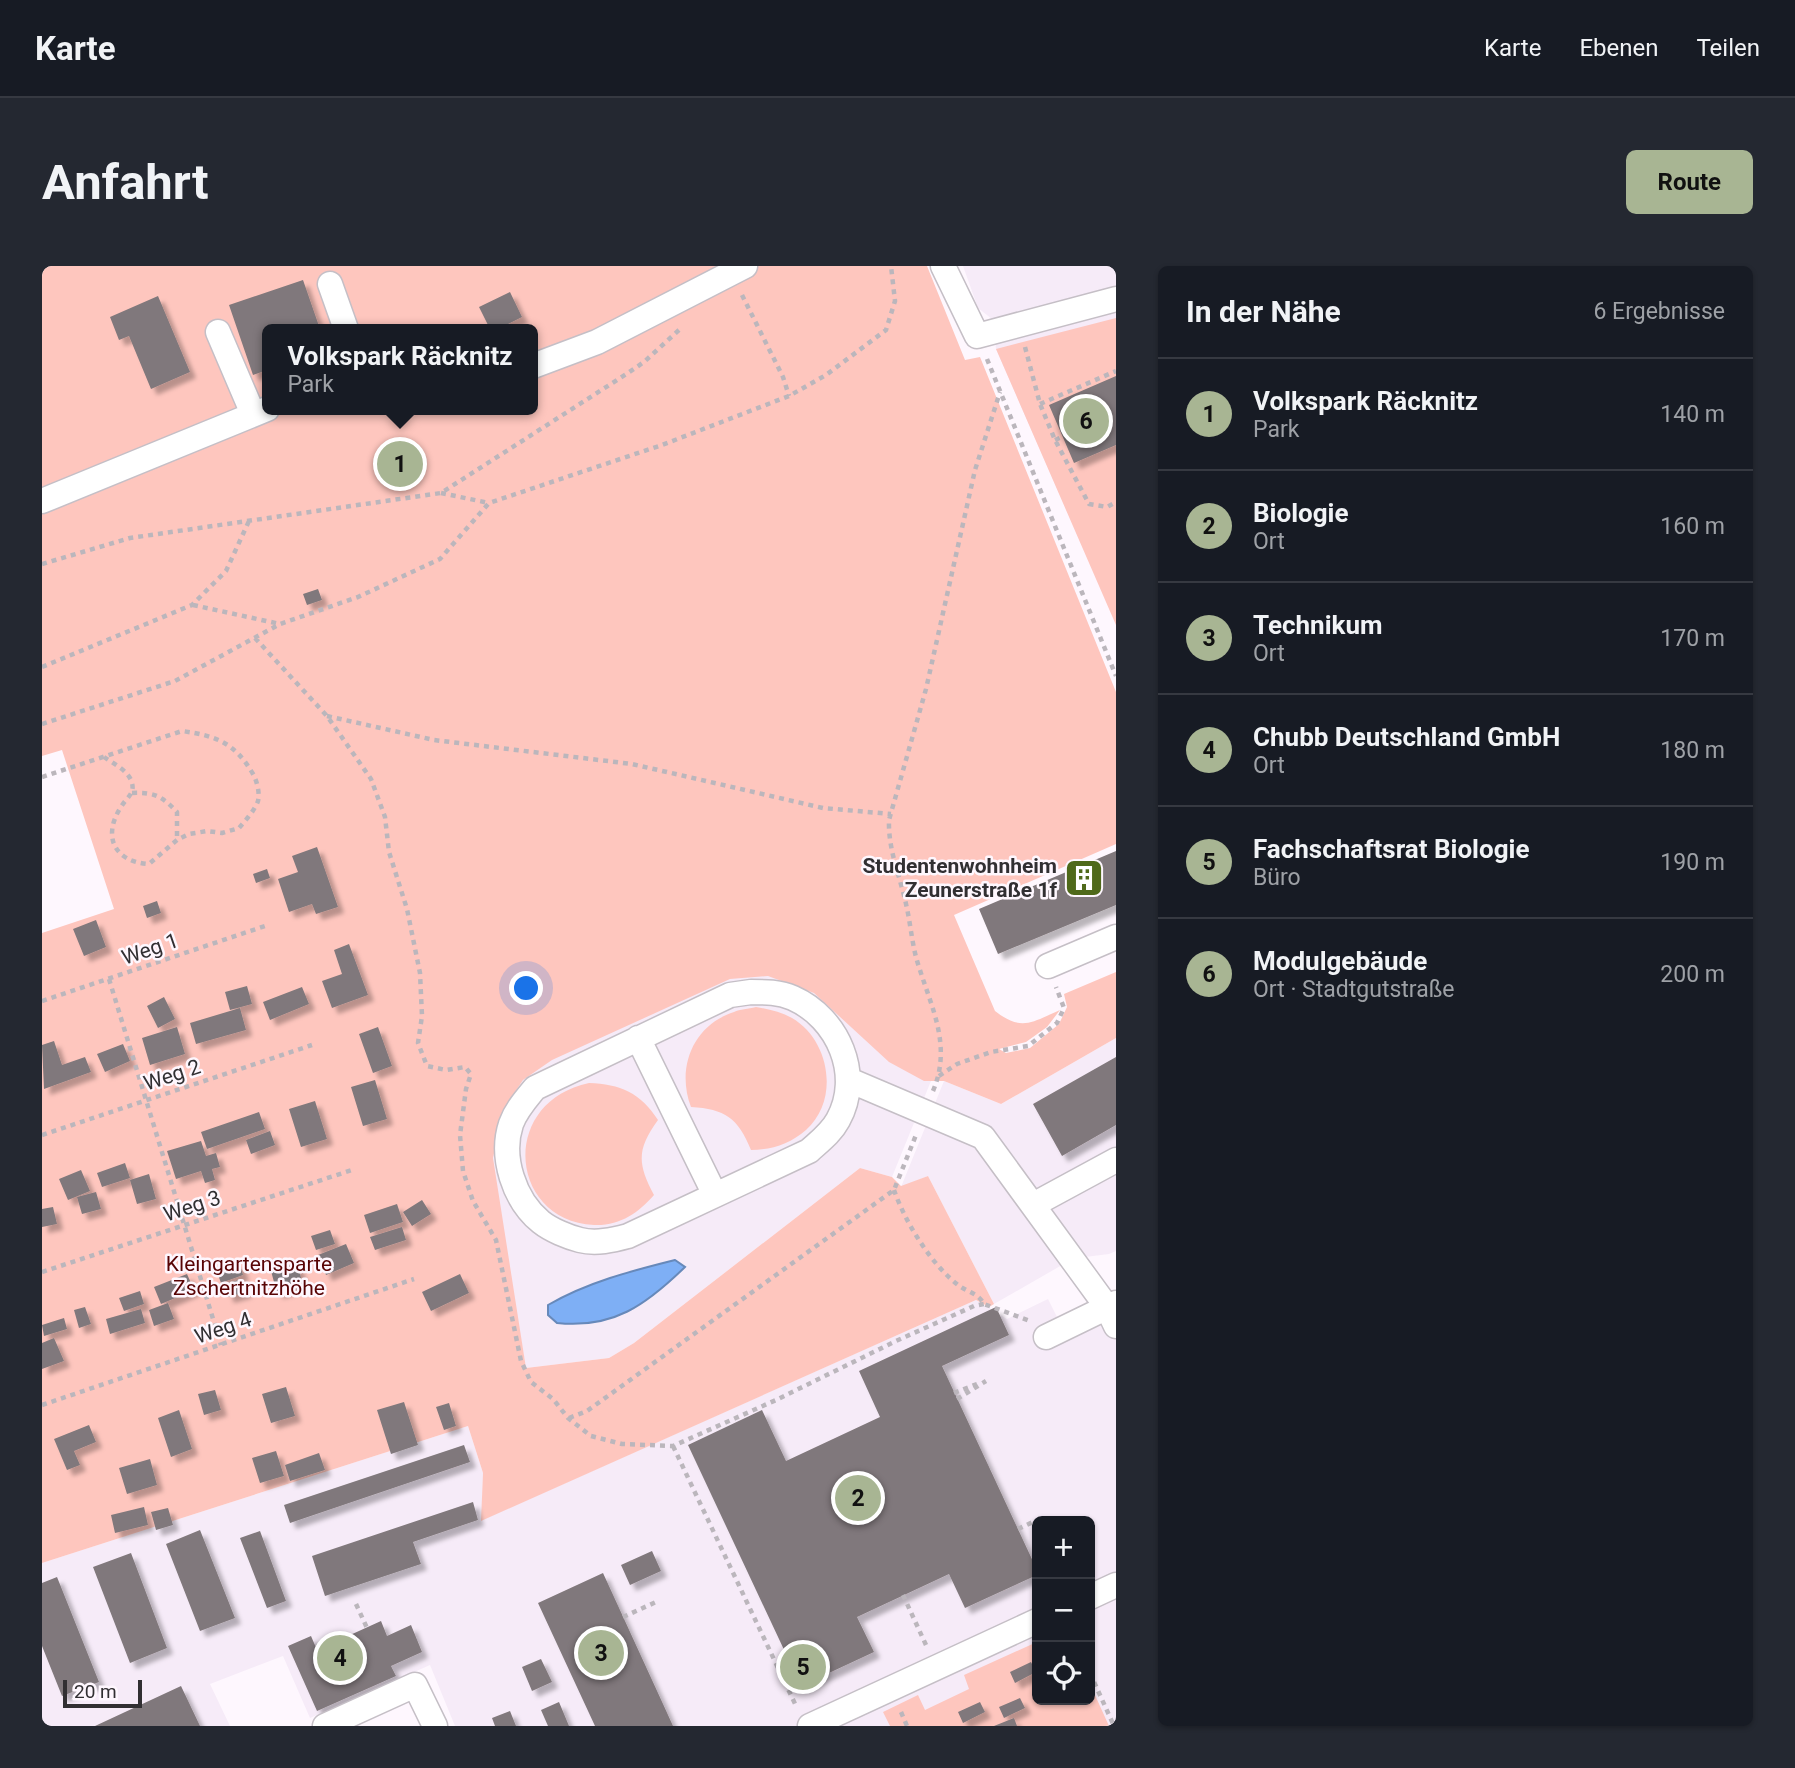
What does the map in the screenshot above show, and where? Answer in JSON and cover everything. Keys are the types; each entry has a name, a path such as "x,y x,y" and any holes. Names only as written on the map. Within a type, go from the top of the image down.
{"street":[{"path":"943,266 977,335 1116,299"},
{"path":"538,364 597,342 741,276"},
{"path":"330,284 344,324"},
{"path":"42,501 260,411 218,332"},
{"path":"1048,966 1116,937"},
{"path":"772,992 791,997 810,1007 837,1041 847,1061 849,1080 839,1119 828,1135 809,1151 628,1236 606,1241 583,1241 541,1222 514,1184 508,1163 506,1145 511,1123 535,1088 730,995 772,992"},
{"path":"638,1038 715,1195"},
{"path":"849,1080 983,1137 1113,1312 1043,1331"},
{"path":"1033,1205 1116,1160"},
{"path":"1095,1595 1116,1585"},
{"path":"805,1720 937,1667 1032,1623"},
{"path":"325,1726 415,1685 435,1726"}],"path":[{"path":"42,723 175,681 280,624 358,597 440,559 489,503 662,445 789,396 826,375 886,330 895,301 891,266"},
{"path":"741,276 789,396"},
{"path":"441,493 644,362 683,326"},
{"path":"977,335 1116,676"},
{"path":"1025,347 1041,404 1055,440 1089,504 1107,507 1116,502"},
{"path":"1041,404 1116,371"},
{"path":"933,1090 939,1076 939,1025 918,964 906,903 888,840 891,814 926,689 975,470 1000,392"},
{"path":"1055,440 1062,437"},
{"path":"42,564 130,538 441,493 489,503"},
{"path":"42,667 192,605 226,571 249,521"},
{"path":"192,605 280,624"},
{"path":"255,638 327,716 371,779 385,817 389,852 407,909 420,973 422,1017 418,1043 427,1066 446,1070 465,1067 471,1074 466,1088 460,1135 463,1171 472,1201 496,1240 521,1361 531,1382 553,1399 568,1418 591,1436 622,1444 673,1446 776,1400 896,1340 961,1311 984,1304"},
{"path":"327,716 435,740 632,764 822,808 891,814"},
{"path":"42,776 182,732 206,734 227,743 245,760 257,781 258,800 239,828 222,833 207,831 189,834 177,840 149,863 134,863 123,858 114,846 112,834 121,807 132,793 132,782 124,770 104,757"},
{"path":"132,793 151,792 177,812 177,840"},
{"name":"Weg 1","path":"42,1001 268,925"},
{"path":"939,1076 957,1064 979,1056 1028,1046 1057,1023 1063,1007 1048,966"},
{"path":"109,979 221,1345"},
{"name":"Weg 2","path":"42,1135 312,1045"},
{"path":"568,1418 587,1411 894,1190 918,1129"},
{"name":"Weg 3","path":"42,1272 352,1170"},
{"path":"894,1190 901,1210 937,1264 959,1286 981,1298 984,1304 1043,1331"},
{"name":"Weg 4","path":"42,1405 414,1279"},
{"path":"954,1393 986,1381 957,1399"},
{"path":"673,1446 805,1720"},
{"path":"1018,1529 1032,1523"},
{"path":"903,1595 937,1667"},
{"path":"623,1617 656,1602"},
{"path":"356,1604 367,1628"},
{"path":"1095,1684 1114,1726"}],"shaded area":[{"path":"963,266 1116,266 1116,623 996,349 992,319 978,308"},
{"path":"758,930 933,1076 892,1177 860,1168 634,1343 609,1358 526,1368 477,1083"},
{"path":"1116,1038 1116,1251 1085,1257 1083,1253 994,1304 928,1176 901,1187 944,1081 1001,1104"},
{"path":"1116,1293 1116,1726 455,1726 430,1665 310,1718 283,1656 210,1684 230,1726 42,1726 42,1563 468,1426 483,1473 482,1520 976,1300 1007,1319 1048,1299 1060,1323"}],"green space":[{"name":"Kleingartensparte Zschertnitzhöhe","path":"42,266 927,266 965,360 980,357 1116,692 1116,844 954,915 995,1011 1013,1021 1027,1023 1060,1010 1047,1027 1026,1042 999,1049 1006,1053 1030,1048 1059,1024 1067,1007 1064,994 1116,972 1116,1038 1001,1104 944,1081 924,1081 889,1062 814,993 768,976 730,979 552,1060 523,1080 503,1110 493,1158 526,1368 609,1358 634,1343 860,1168 892,1177 901,1186 928,1176 994,1304 989,1307 976,1300 481,1521 483,1473 468,1426 42,1563 42,933 114,909 62,750 42,756"},
{"path":"1116,318 1116,625 996,349"},
{"path":"756,1007 788,1016 805,1028 822,1055 827,1087 824,1103 806,1130 780,1145 751,1150 741,1130 729,1117 713,1110 691,1107 686,1078 687,1063 698,1037 720,1018"},
{"path":"589,1083 610,1085 629,1092 644,1103 658,1120 646,1139 642,1156 644,1174 654,1195 628,1217 603,1225 565,1218 544,1203 531,1183 526,1159 528,1135 540,1112 560,1094"},
{"path":"1032,1644 1032,1705 1095,1705 1095,1695 1109,1726 890,1726 883,1712 918,1695 925,1710 969,1689 964,1675"}],"water":[{"path":"675,1260 685,1267 642,1303 612,1318 577,1324 557,1323 548,1315 548,1305 579,1290 626,1273"}],"building":[{"path":"303,280 318,324 262,324 262,372 253,375 229,305"},
{"path":"510,292 522,317 508,324 488,324 479,307"},
{"path":"158,296 190,372 151,389 129,336 119,340 110,317"},
{"path":"1116,376 1116,445 1074,463 1049,405"},
{"path":"318,589 322,600 307,605 303,594"},
{"path":"317,847 338,907 316,914 312,904 289,912 278,879 298,872 292,856"},
{"name":"Studentenwohnheim Zeunerstraße 1f","path":"1116,851 1116,905 998,954 979,909"},
{"path":"267,869 270,878 256,883 253,874"},
{"path":"157,901 161,913 147,918 143,906"},
{"path":"96,920 106,947 84,956 73,929"},
{"path":"349,944 368,995 332,1008 322,981 342,974 334,950"},
{"path":"247,986 252,1004 230,1010 225,992"},
{"path":"302,987 309,1004 270,1020 263,1002"},
{"path":"164,997 175,1019 158,1028 147,1006"},
{"path":"240,1008 246,1030 196,1044 190,1023"},
{"path":"177,1027 185,1054 150,1065 142,1038"},
{"path":"378,1027 392,1066 373,1073 359,1034"},
{"path":"54,1041 62,1065 85,1057 91,1072 44,1089 42,1045"},
{"path":"123,1044 130,1061 105,1072 97,1054"},
{"path":"1116,1057 1116,1125 1062,1156 1033,1104"},
{"path":"375,1080 387,1119 363,1126 351,1087"},
{"path":"315,1101 327,1139 301,1147 289,1109"},
{"path":"259,1112 265,1129 207,1149 201,1132"},
{"path":"270,1131 275,1145 251,1154 246,1140"},
{"path":"201,1141 206,1156 216,1153 220,1167 212,1169 215,1180 205,1183 201,1171 176,1179 167,1151"},
{"path":"125,1163 130,1178 102,1187 97,1173"},
{"path":"81,1170 90,1191 68,1200 59,1179"},
{"path":"149,1174 156,1199 137,1204 130,1180"},
{"path":"96,1192 101,1209 82,1214 77,1197"},
{"path":"422,1200 431,1214 412,1226 403,1212"},
{"path":"397,1204 403,1222 370,1233 364,1215"},
{"path":"53,1207 57,1224 42,1227 42,1209"},
{"path":"402,1227 406,1240 375,1250 370,1237"},
{"path":"330,1230 335,1244 316,1250 311,1236"},
{"path":"346,1244 354,1263 326,1275 318,1255"},
{"path":"239,1262 243,1275 221,1283 216,1269"},
{"path":"297,1263 303,1285 277,1293 271,1271"},
{"path":"187,1274 194,1290 161,1304 154,1287"},
{"path":"460,1274 469,1293 431,1311 422,1292"},
{"path":"242,1279 246,1292 228,1297 224,1284"},
{"path":"140,1291 144,1304 124,1311 119,1298"},
{"path":"168,1303 174,1319 154,1326 149,1310"},
{"path":"85,1307 91,1324 79,1328 74,1310"},
{"path":"996,1307 1009,1335 942,1366 1032,1559 1032,1577 965,1608 949,1574 857,1617 874,1652 801,1686 688,1445 762,1410 786,1461 880,1417 859,1371"},
{"path":"141,1309 145,1323 110,1334 106,1319"},
{"path":"64,1318 67,1329 44,1336 42,1325"},
{"path":"54,1338 64,1361 42,1369 42,1343"},
{"path":"286,1387 295,1416 271,1423 262,1394"},
{"path":"215,1390 221,1410 204,1415 198,1394"},
{"path":"404,1402 418,1445 391,1454 377,1410"},
{"path":"449,1403 456,1426 444,1430 436,1407"},
{"path":"179,1410 192,1449 171,1457 158,1418"},
{"path":"89,1425 96,1442 74,1451 80,1465 67,1470 54,1439"},
{"path":"464,1445 470,1462 290,1523 284,1505"},
{"path":"276,1451 284,1476 260,1483 252,1458"},
{"path":"319,1453 325,1470 290,1481 285,1465"},
{"path":"150,1459 157,1485 127,1494 119,1468"},
{"path":"473,1502 478,1520 413,1542 421,1564 325,1596 312,1556"},
{"path":"144,1507 148,1525 115,1533 111,1515"},
{"path":"168,1508 173,1525 156,1530 151,1512"},
{"path":"200,1530 235,1618 200,1631 166,1544"},
{"path":"260,1531 286,1601 267,1608 240,1538"},
{"path":"652,1551 661,1571 630,1585 621,1565"},
{"path":"131,1553 167,1648 130,1663 93,1567"},
{"path":"603,1573 673,1726 595,1726 538,1603"},
{"path":"57,1577 99,1682 62,1696 42,1646 42,1583"},
{"path":"381,1621 387,1636 411,1625 422,1652 391,1666 396,1676 317,1711 288,1646 311,1636 317,1650"},
{"path":"541,1659 552,1682 532,1691 522,1667"},
{"path":"1031,1662 1032,1664 1032,1674 1015,1683 1010,1672"},
{"path":"181,1686 200,1726 95,1726"},
{"path":"1020,1698 1025,1708 1004,1718 999,1707"},
{"path":"559,1702 569,1726 548,1726 541,1710"},
{"path":"980,1702 985,1712 963,1723 958,1712"},
{"path":"510,1711 516,1726 495,1726 492,1718"},
{"path":"1014,1718 1017,1726 994,1726"}],"place":[{"name":"Modulgebäude","path":"1086,421"},
{"name":"Volkspark Räcknitz","path":"400,464"},
{"name":"Studentenwohnheim Zeunerstraße 1f","path":"1084,878"},
{"name":"Biologie","path":"858,1498"},
{"name":"Technikum","path":"601,1653"},
{"name":"Chubb Deutschland GmbH","path":"340,1658"},
{"name":"Fachschaftsrat Biologie","path":"803,1667"}]}
